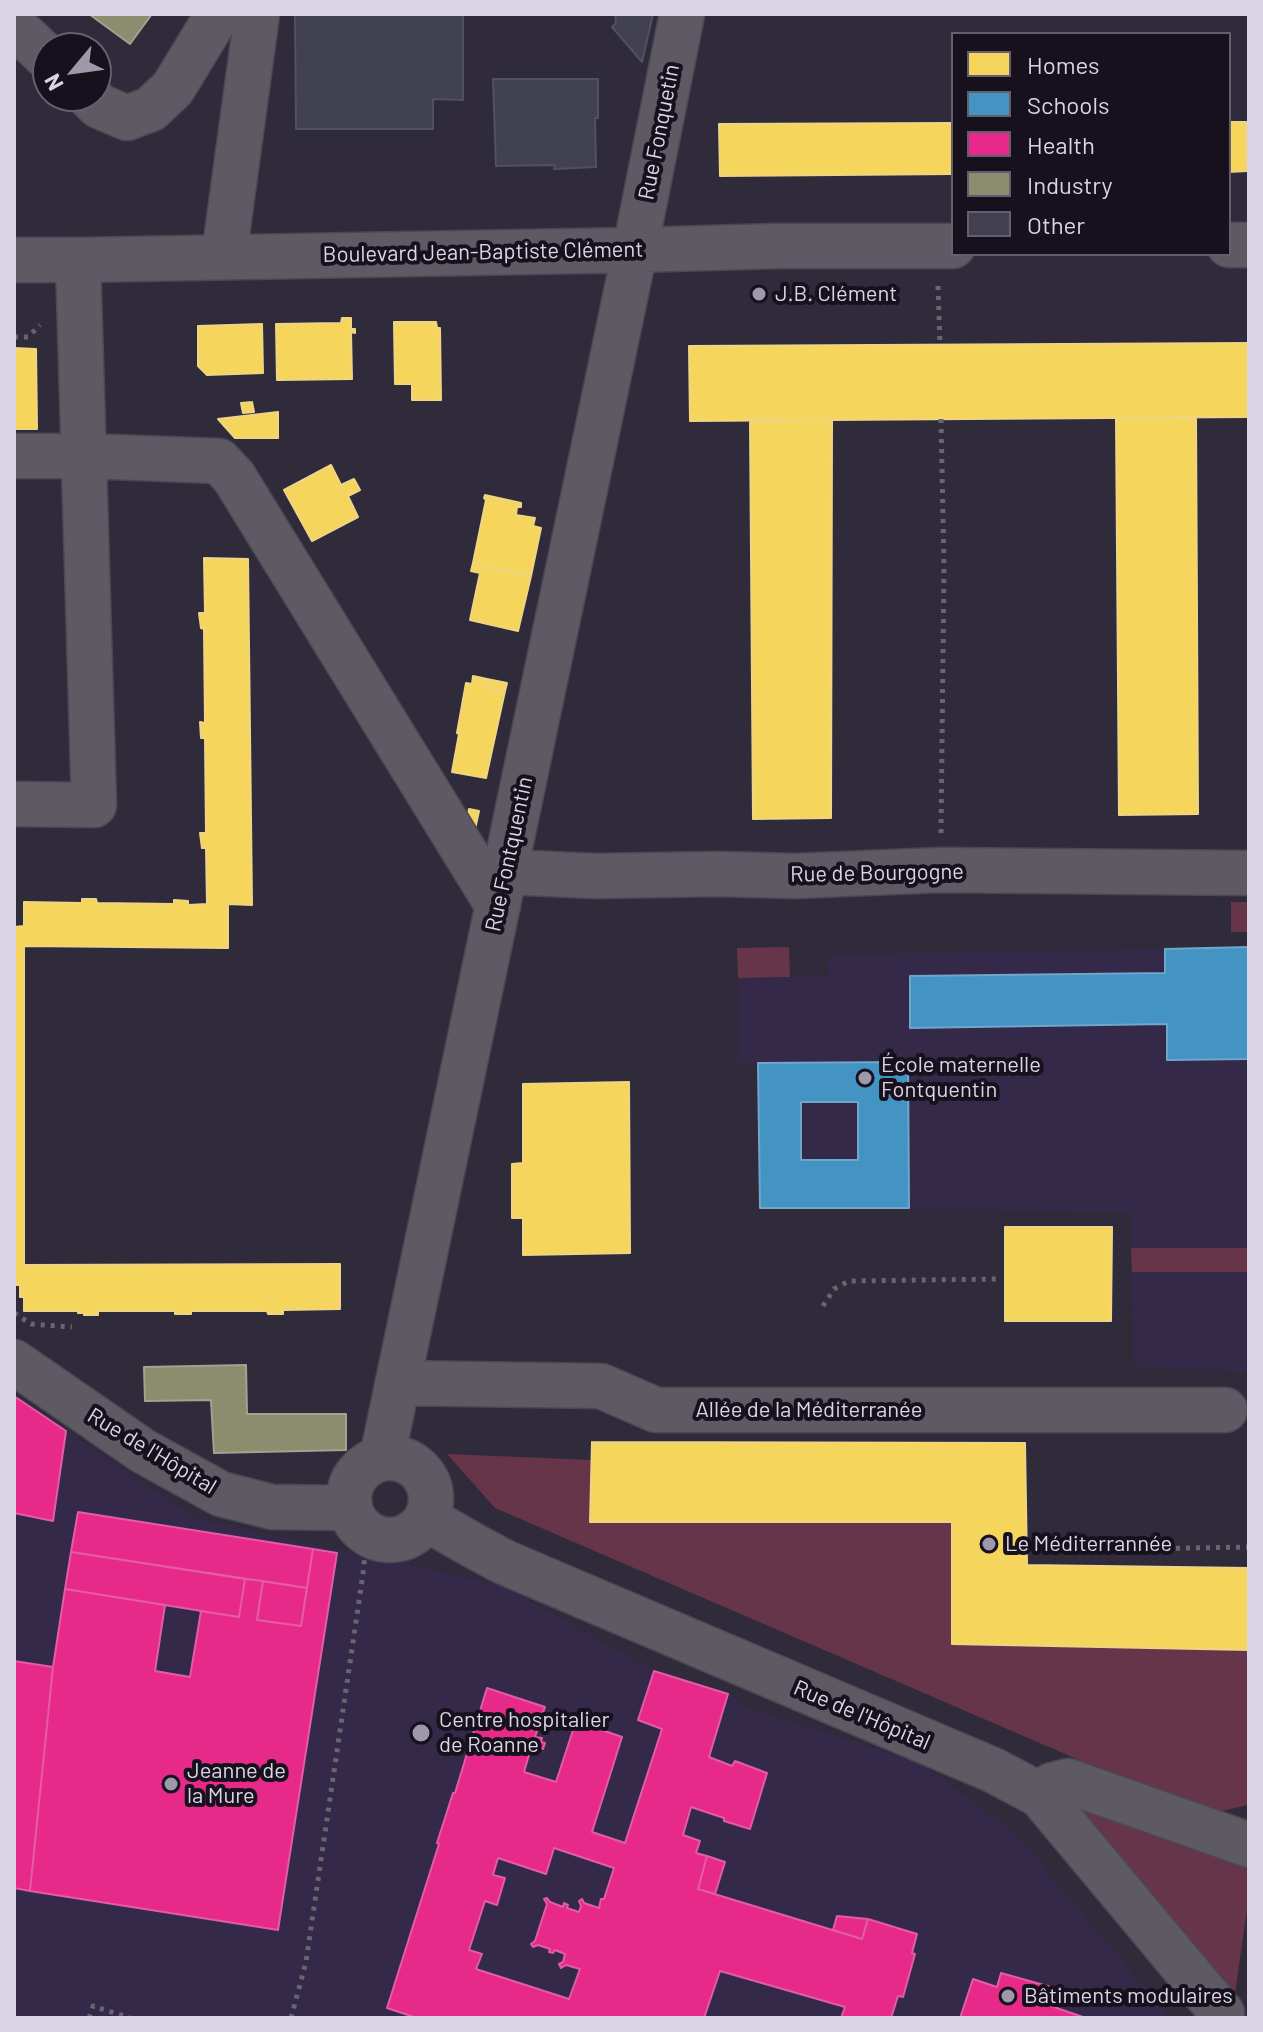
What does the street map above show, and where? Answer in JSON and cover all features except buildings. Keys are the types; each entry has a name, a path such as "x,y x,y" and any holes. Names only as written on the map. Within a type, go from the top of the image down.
{"street":[{"path":"112,112 127,118 151,109 173,88 218,14"},
{"path":"224,256 257,14"},
{"name":"Rue Fonquetin","path":"635,250 682,14"},
{"path":"14,26 32,43"},
{"name":"Boulevard Jean-Baptiste Clément","path":"14,260 778,246 945,246"},
{"name":"Rue Fontquentin","path":"382,1458 635,250"},
{"path":"14,804 94,805 78,260"},
{"path":"14,456 219,461 234,477 501,889"},
{"name":"Rue de Bourgogne","path":"501,889 595,876 796,876 940,870 1249,873"},
{"name":"Rue de l'Hôpital","path":"14,1362 143,1451 221,1494 272,1507 358,1520"},
{"name":"Allée de la Méditerranée","path":"398,1383 601,1386 656,1410 1225,1410"},
{"path":"382,1458 408,1462 427,1480 431,1493 427,1519 418,1530 393,1540 379,1539 358,1520 349,1495 360,1471 382,1458"},
{"name":"Rue de l'Hôpital","path":"427,1519 504,1562 993,1770 1040,1795 1222,2013"},
{"path":"1040,1795 1052,1785 1068,1781 1249,1845"}],"path":[{"path":"940,345 945,246"},
{"path":"940,870 944,566 941,419"},
{"path":"823,1306 834,1289 849,1281 1001,1279"},
{"path":"14,1313 31,1324 72,1327"},
{"path":"291,2018 306,1962 363,1574 358,1520"},
{"path":"1066,1550 1249,1547"},
{"path":"89,2018 93,2006 130,2018"}],"shaded area":[{"path":"1231,902 1249,902 1249,932 1231,932"},
{"path":"789,947 790,977 738,978 737,948"},
{"path":"1249,947 1249,1372 1133,1366 1132,1212 760,1208 758,1063 738,1063 738,978 829,976 828,955"},
{"path":"1131,1248 1249,1248 1249,1272 1132,1272"},
{"name":"Centre hospitalier de Roanne","path":"14,1396 197,1519 501,1585 654,1671 739,1697 738,1704 918,1762 978,1804 1026,1846 1170,2018 14,2018"},
{"path":"447,1454 592,1460 590,1522 952,1522 952,1644 1249,1650 1249,1803 1202,1813 495,1508"},
{"path":"1066,1794 1249,1870 1249,1895 1235,1994"}],"place":[{"name":"J.B. Clément","path":"759,294"},
{"name":"École maternelle Fontquentin","path":"865,1078"},
{"name":"Le Méditerrannée","path":"989,1544"},
{"name":"Centre hospitalier de Roanne","path":"421,1733"},
{"name":"Jeanne de la Mure","path":"171,1784"},
{"name":"Bâtiments modulaires","path":"1008,1996"}]}
